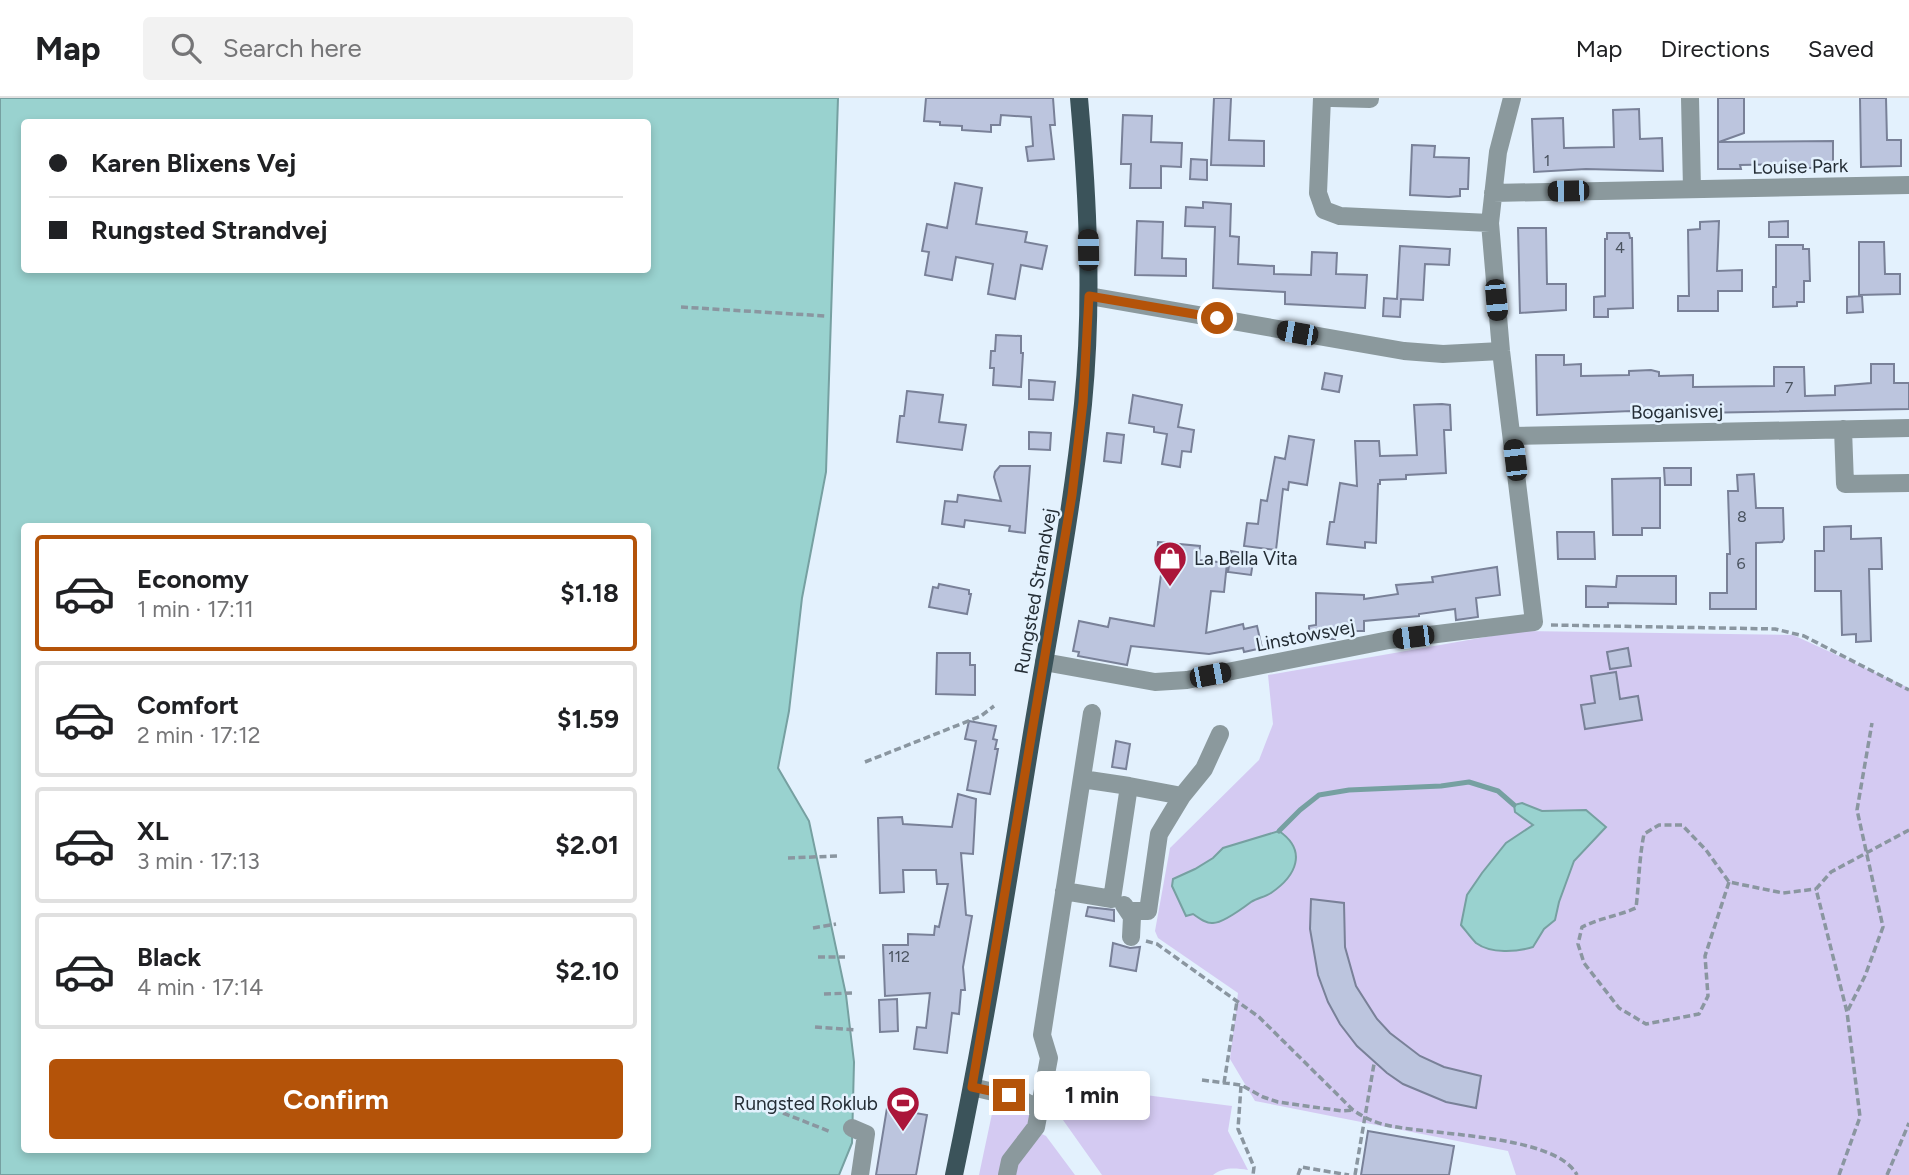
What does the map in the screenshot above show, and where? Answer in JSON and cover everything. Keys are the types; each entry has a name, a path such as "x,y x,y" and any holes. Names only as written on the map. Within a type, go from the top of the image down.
{"main road":[{"name":"Rungsted Strandvej","path":"954,1175 972,1087 1072,495 1083,402 1089,296 1086,181 1079,98"}],"street":[{"path":"1322,98 1318,193 1324,210 1340,216 1490,223"},
{"path":"1332,98 1370,99"},
{"path":"1511,98 1498,152 1490,223 1500,351 1534,622"},
{"path":"1690,98 1692,189"},
{"name":"Louise Park","path":"1493,193 1909,185"},
{"path":"1089,296 1404,351 1443,354 1500,351"},
{"name":"Boganisvej","path":"1512,436 1909,428"},
{"path":"1843,429 1844,484 1909,483"},
{"name":"Linstowsvej","path":"1044,662 1155,681 1187,680 1389,640 1534,622"},
{"path":"1007,1175 1010,1161 1035,1129 1040,1110 1049,1058 1042,1035 1092,713"},
{"path":"1129,911 1148,911 1159,834 1182,796 1203,769 1220,734"},
{"path":"1082,779 1182,796"},
{"path":"1112,899 1129,786"},
{"path":"1064,891 1112,899 1127,907 1132,917 1131,937"},
{"path":"972,1087 1019,1098 1040,1110"},
{"path":"852,1128 866,1134 860,1175"}],"path":[{"path":"681,307 826,316"},
{"path":"1534,622 1552,625 1775,629 1804,636 1909,690"},
{"path":"865,762 981,716 994,706"},
{"path":"1847,1012 1865,976 1883,927 1857,810 1872,723"},
{"path":"1729,882 1705,956 1708,996 1699,1014 1646,1024 1619,1008 1584,963 1578,944 1582,927 1598,919 1624,914 1636,908 1639,860 1644,834 1658,825 1682,825 1706,850 1729,882 1783,893 1816,889 1831,872 1909,830"},
{"path":"789,858 837,856"},
{"path":"1816,889 1847,1012 1860,1117 1839,1175"},
{"path":"813,928 836,924"},
{"path":"1131,937 1157,944 1259,1017 1353,1110 1365,1117 1396,1127 1517,1143 1547,1153 1572,1166 1577,1175"},
{"path":"818,957 845,957"},
{"path":"824,994 852,993"},
{"path":"1224,1083 1237,1001"},
{"path":"815,1027 856,1030"},
{"path":"1355,1175 1374,1063"},
{"path":"1202,1080 1241,1085 1278,1102 1342,1111 1353,1110"},
{"path":"1241,1085 1238,1129 1254,1167 1253,1175"},
{"path":"783,1113 831,1132"},
{"path":"1886,1175 1909,1123"},
{"path":"1298,1175 1301,1167 1349,1175"}],"shaded area":[{"path":"0,98 838,98 826,472 802,598 789,711 778,768 809,821 846,995 854,1062 852,1143 839,1175 0,1175"},
{"path":"1520,631 1793,635 1909,688 1909,1175 1516,1175 1508,1151 1255,1101 1230,1059 1238,993 1158,938 1155,931 1170,848 1259,760 1273,724 1268,675"},
{"path":"1522,803 1542,811 1586,810 1606,827 1574,861 1555,920 1544,929 1533,947 1512,951 1489,949 1476,943 1461,925 1467,895 1506,843 1533,825 1515,812 1514,805"},
{"path":"1279,831 1294,847 1296,855 1292,871 1280,886 1222,921 1208,923 1193,914 1186,916 1172,886 1173,879 1213,858 1223,848"},
{"path":"1066,1085 1232,1106 1228,1131 1248,1170 1229,1169 1213,1175 1102,1175 1063,1120"},
{"path":"1003,1101 1024,1106 1029,1114 1029,1124 999,1175 979,1175 993,1109 997,1103"},
{"path":"1042,1134 1075,1175 1014,1175 1017,1164"}],"building":[{"path":"926,98 1053,98 1055,125 1050,125 1054,159 1028,161 1026,147 1033,146 1031,117 1001,115 1000,125 991,125 991,132 962,130 962,126 924,121"},
{"path":"1214,98 1231,98 1229,140 1264,141 1264,166 1211,165"},
{"path":"1718,98 1744,98 1744,133 1719,142 1833,141 1833,168 1794,168 1794,164 1740,165 1741,169 1718,169"},
{"path":"1860,98 1886,98 1887,140 1901,140 1901,166 1861,167"},
{"path":"1639,109 1640,139 1662,138 1663,171 1586,169 1534,172 1532,119 1563,118 1564,148 1614,147 1613,110"},
{"path":"1123,115 1152,116 1151,142 1182,143 1181,167 1161,166 1161,188 1130,188 1131,164 1121,164"},
{"path":"1412,145 1435,146 1434,157 1469,158 1468,189 1460,189 1460,196 1410,195"},
{"path":"1191,159 1207,160 1207,180 1190,179"},
{"path":"955,183 982,188 976,224 1027,232 1025,242 1047,246 1042,269 1021,265 1015,299 988,294 993,264 956,257 952,280 925,275 929,252 922,251 927,224 947,228"},
{"path":"1203,202 1231,204 1230,236 1239,237 1238,264 1274,266 1274,274 1311,275 1312,252 1337,253 1336,274 1367,275 1365,308 1285,304 1285,292 1213,288 1215,227 1185,226 1186,207 1203,208"},
{"path":"1137,221 1163,222 1162,258 1186,259 1186,276 1135,275"},
{"path":"1719,221 1717,271 1742,270 1742,291 1718,291 1718,311 1678,311 1678,296 1689,296 1688,230 1700,229 1700,222"},
{"path":"1788,221 1788,237 1769,237 1769,222"},
{"path":"1518,228 1546,228 1547,284 1566,284 1566,310 1520,313"},
{"path":"1607,233 1629,233 1632,238 1633,308 1608,309 1608,317 1594,317 1594,297 1605,296"},
{"path":"1859,242 1884,242 1885,274 1900,274 1900,294 1859,295"},
{"path":"1776,245 1803,245 1803,249 1809,249 1810,281 1804,281 1804,302 1797,302 1797,306 1773,307"},
{"path":"1400,246 1450,249 1449,265 1425,264 1423,300 1401,299 1400,317 1383,316 1384,298 1397,299"},
{"path":"1862,296 1863,312 1847,313 1847,297"},
{"path":"996,335 1021,336 1021,387 993,385 991,351 995,351"},
{"path":"1536,355 1564,355 1564,365 1581,364 1581,376 1629,375 1629,371 1651,370 1659,372 1659,376 1693,375 1693,387 1774,386 1774,367 1804,367 1805,396 1835,395 1835,386 1871,383 1871,364 1894,364 1894,383 1909,383 1909,409 1695,413 1631,411 1537,415"},
{"path":"1325,373 1342,376 1339,392 1322,389"},
{"path":"1029,380 1055,382 1053,400 1029,399"},
{"path":"907,391 943,395 939,422 966,425 962,450 897,442"},
{"path":"1133,395 1182,405 1178,427 1194,430 1191,452 1182,451 1180,467 1162,464 1167,434 1154,432 1154,427 1129,423"},
{"path":"1414,405 1450,405 1451,430 1444,430 1446,473 1406,475 1406,479 1380,480 1376,543 1365,542 1365,548 1327,544 1330,522 1334,522 1340,483 1357,486 1355,441 1379,441 1380,456 1417,455"},
{"path":"1029,432 1051,433 1050,450 1029,449"},
{"path":"1107,433 1124,435 1121,463 1104,461"},
{"path":"1289,436 1314,440 1307,485 1289,482 1288,490 1283,489 1276,550 1244,546 1247,523 1258,524 1261,500 1267,501 1275,457 1285,459"},
{"path":"1000,466 1030,466 1025,533 1009,531 1010,526 965,520 964,527 942,524 945,501 957,502 958,495 1001,501 994,477"},
{"path":"1664,468 1691,468 1691,485 1665,485"},
{"path":"1754,474 1756,508 1783,508 1784,539 1782,542 1756,543 1756,609 1710,609 1710,593 1727,593 1727,554 1730,554 1728,491 1738,491 1737,475"},
{"path":"1660,478 1660,528 1642,528 1642,535 1613,535 1612,479"},
{"path":"1851,526 1851,539 1881,538 1882,569 1869,569 1871,641 1856,642 1856,634 1842,635 1841,591 1815,591 1815,551 1824,551 1824,527"},
{"path":"1557,532 1594,532 1595,559 1558,559"},
{"path":"1158,542 1200,546 1199,560 1227,563 1224,592 1211,591 1206,633 1243,624 1244,629 1257,626 1262,648 1244,652 1243,648 1209,654 1131,646 1127,665 1078,656 1079,652 1073,651 1079,621 1108,627 1110,618 1154,626 1163,560 1157,560"},
{"path":"1231,551 1254,555 1251,575 1228,572"},
{"path":"1497,567 1500,595 1476,598 1478,617 1456,620 1455,609 1419,616 1364,621 1364,631 1335,631 1335,639 1309,639 1309,626 1316,625 1316,593 1364,595 1364,599 1398,594 1396,585 1433,582 1432,577"},
{"path":"1617,576 1676,576 1676,604 1608,603 1608,607 1586,607 1586,586 1616,587"},
{"path":"939,584 969,590 971,594 967,614 929,607 933,587 938,588"},
{"path":"1628,648 1631,666 1610,669 1607,652"},
{"path":"937,653 970,653 970,665 975,665 975,695 936,694"},
{"path":"1616,672 1620,699 1638,696 1642,720 1585,729 1581,705 1595,703 1591,676"},
{"path":"969,721 996,726 993,739 997,740 995,749 998,749 990,794 967,790 976,741 965,739"},
{"path":"1116,741 1130,744 1126,769 1112,767"},
{"path":"958,794 976,799 973,854 961,853 966,915 972,916 963,967 965,990 961,990 959,1014 952,1013 947,1053 914,1049 917,1027 926,1028 930,993 885,996 883,945 908,945 908,934 934,935 935,926 939,927 948,884 937,884 936,870 903,870 904,892 880,893 878,818 902,817 903,824 952,827"},
{"path":"1311,899 1344,903 1345,947 1356,986 1377,1019 1390,1033 1420,1056 1444,1067 1481,1076 1476,1108 1446,1102 1403,1084 1357,1046 1340,1024 1318,975 1310,929"},
{"path":"1088,907 1114,910 1114,921 1086,916"},
{"path":"1113,943 1130,948 1140,947 1136,971 1110,966"},
{"path":"897,999 898,1031 880,1032 879,1000"},
{"name":"Rungsted Roklub","path":"887,1108 927,1115 916,1175 876,1175"},
{"path":"1368,1131 1454,1146 1449,1175 1361,1175"}],"waterway":[{"path":"1279,831 1319,795 1349,790 1441,786 1469,782 1498,791 1514,805"}],"place":[{"name":"La Bella Vita","path":"1170,588"},
{"name":"Rungsted Roklub","path":"903,1133"}],"route":[{"path":"1009,1095 972,1087 1072,495 1083,402 1089,296 1217,318"}]}
